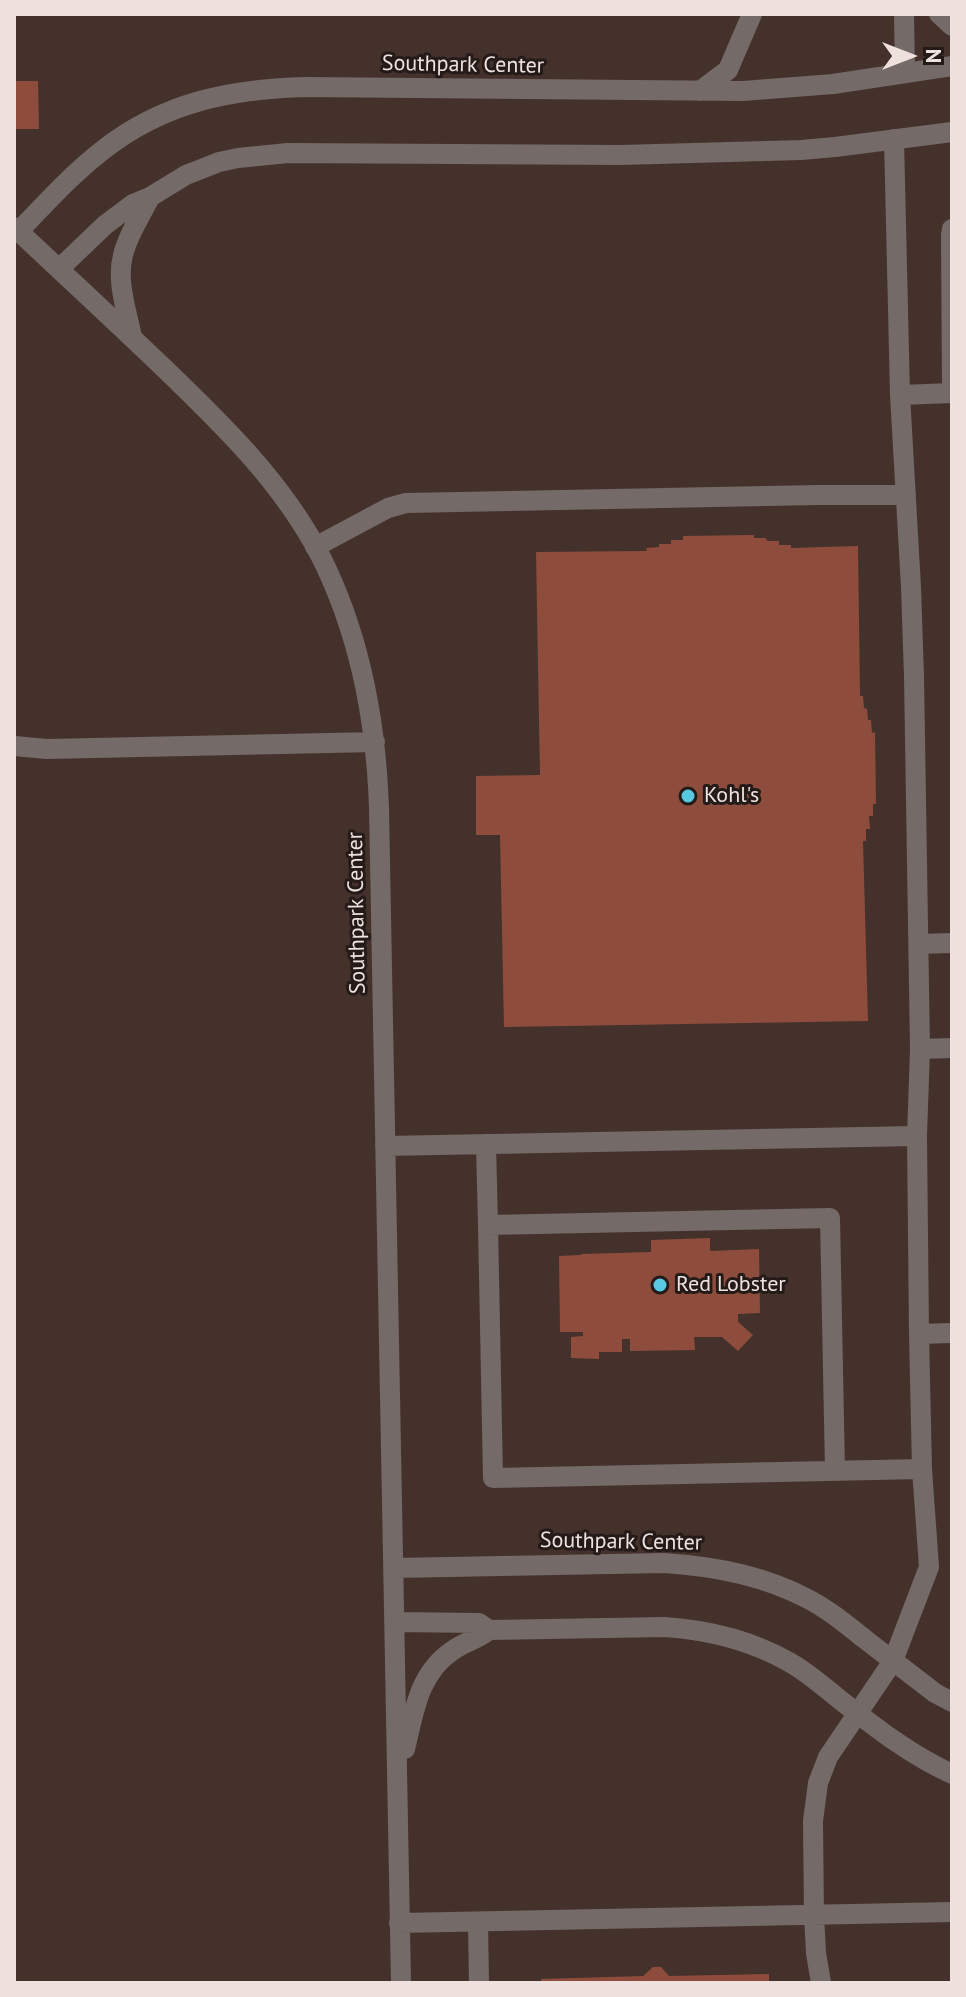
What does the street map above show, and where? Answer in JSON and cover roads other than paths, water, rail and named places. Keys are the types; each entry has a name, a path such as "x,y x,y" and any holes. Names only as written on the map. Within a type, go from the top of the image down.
{"street":[{"path":"699,91 728,70 752,14"},
{"path":"904,14 905,73"},
{"path":"939,14 952,26"},
{"name":"Southpark Center","path":"401,1983 378,791 369,697 359,655 339,599 315,547 289,504 252,457 218,421 16,229 113,142 157,117 220,95 306,87 743,91 815,86 952,66"},
{"path":"60,268 105,225 133,204 186,175 219,162 271,154 620,155 801,150 952,132"},
{"path":"821,1983 814,1915 813,1821 818,1783 828,1757 893,1661 929,1567 922,1469 919,1334 919,944 911,587 900,395 894,139"},
{"path":"132,337 121,265 128,240 150,197"},
{"path":"900,395 952,392 952,229"},
{"path":"315,547 388,508 406,503 906,495"},
{"path":"14,746 47,749 375,742"},
{"path":"919,944 952,943"},
{"path":"920,1049 952,1048"},
{"path":"385,1146 917,1136"},
{"path":"486,1144 493,1478 922,1469"},
{"path":"488,1225 830,1218 835,1471"},
{"path":"919,1334 952,1333"},
{"name":"Southpark Center","path":"394,1568 664,1563 715,1568 746,1575 806,1598 839,1619 935,1693 952,1702"},
{"name":"Southpark Center","path":"395,1622 479,1623 489,1630 680,1628 750,1644 791,1663 905,1749 952,1774"},
{"name":"Southpark Center","path":"398,1778 421,1687 430,1671 457,1647 477,1640 489,1630"},
{"path":"399,1923 952,1912"},
{"path":"478,1922 479,1983"}],"place":[{"name":"Kohl's","path":"688,796"},
{"name":"Red Lobster","path":"660,1285"}]}
